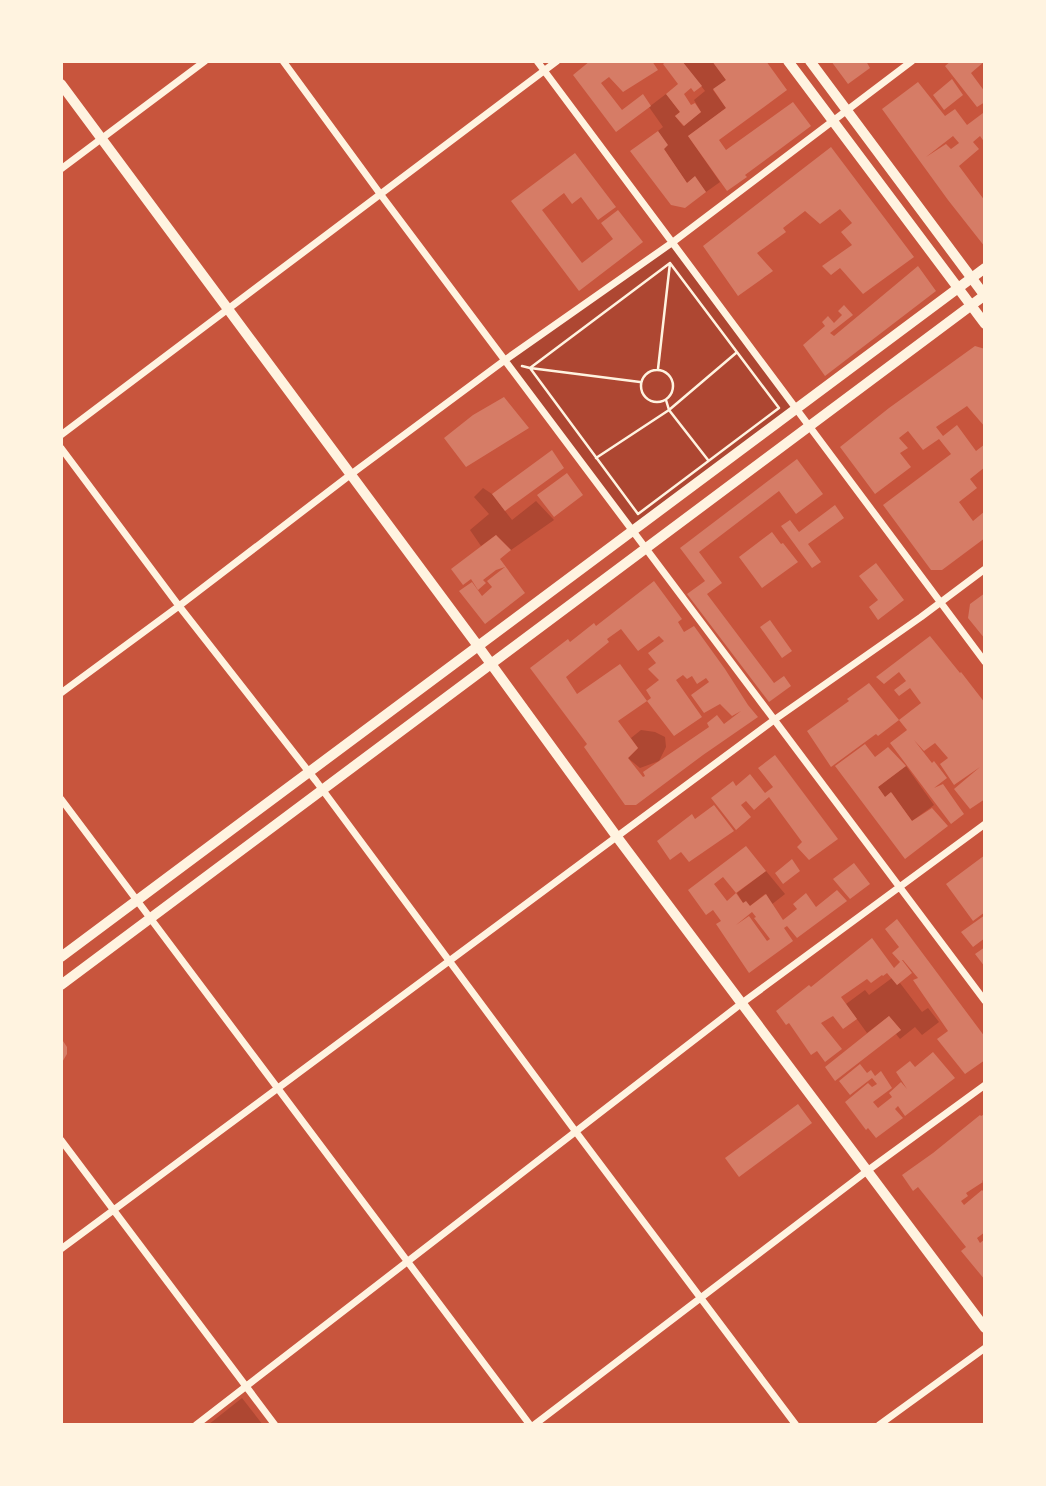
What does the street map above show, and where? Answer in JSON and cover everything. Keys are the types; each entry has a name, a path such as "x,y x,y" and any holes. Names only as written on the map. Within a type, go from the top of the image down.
{"main road":[{"path":"788,61 985,324"},
{"path":"61,985 985,295 810,61"},
{"path":"61,84 617,837 985,1328"},
{"path":"61,957 985,268"}],"street":[{"path":"61,169 205,61"},
{"path":"283,61 985,1001"},
{"path":"537,61 985,662"},
{"path":"61,435 557,61"},
{"path":"61,693 505,360 673,243 912,61"},
{"path":"61,448 179,606 310,772 796,1425"},
{"path":"61,1248 774,720 985,569"},
{"path":"61,799 532,1425 985,1085"},
{"path":"196,1425 742,1003 985,824"},
{"path":"61,1140 275,1425"},
{"path":"879,1425 985,1348"}],"path":[{"path":"530,368 670,263"},
{"path":"530,368 638,514 779,408 670,263"},
{"path":"658,369 670,263"},
{"path":"596,458 669,410 737,352"},
{"path":"505,360 530,368 640,382"},
{"path":"658,369 667,372 673,380 673,391 666,400 656,403 647,400 640,390 640,382 646,373 658,369"},
{"path":"666,400 669,410 708,461"}],"shaded area":[{"path":"682,61 712,61 726,80 713,90 726,108 688,136 720,182 706,192 695,177 687,183 664,149 667,145 658,131 663,127 649,107 666,94 680,112 675,116 683,126 701,112 694,100 705,91"},
{"path":"673,242 797,409 633,531 505,360"},
{"path":"483,488 492,494 512,520 536,501 554,520 511,550 496,535 481,546 470,530 489,514 474,497"},
{"path":"641,730 665,737 666,747 659,761 640,768 628,758 638,748 631,738"},
{"path":"906,766 934,805 912,821 892,793 885,797 878,787"},
{"path":"766,871 785,894 771,905 765,894 750,906 743,903 737,893"},
{"path":"892,978 897,985 900,983 922,1012 928,1008 939,1022 922,1035 915,1027 900,1039 896,1034 901,1030 889,1016 867,1033 846,1004 865,990 869,995"},
{"path":"242,1398 263,1425 208,1425"}],"building":[{"path":"590,61 652,61 658,70 623,92 609,77 601,83 622,110 643,94 651,106 616,132 573,75"},
{"path":"666,61 682,61 702,86 694,92 691,88 684,94 691,105 695,103 701,112 684,126 675,116 680,112 666,94 678,84 663,64"},
{"path":"712,61 766,61 787,90 719,140 726,150 793,102 811,126 727,191 688,136 726,108 713,89 726,80"},
{"path":"831,61 866,61 870,68 848,84"},
{"path":"951,61 985,61 971,73 985,92 985,102 977,107 945,66"},
{"path":"952,79 963,95 944,110 933,95"},
{"path":"918,82 945,116 955,109 967,125 983,113 985,115 985,143 980,136 973,142 979,149 959,166 985,201 985,247 948,200 882,109","holes":["953,136 959,143 951,149 946,144 926,157"]},
{"path":"658,131 668,145 664,149 687,183 695,176 706,192 685,208 671,205 630,151"},
{"path":"831,147 914,257 863,294 840,268 831,275 822,266 852,245 841,232 852,223 840,209 820,224 805,211 783,228 786,232 757,253 773,271 738,296 703,246"},
{"path":"575,153 616,207 598,220 581,197 572,204 564,193 542,210 582,263 613,239 601,223 618,210 643,242 579,291 511,201"},
{"path":"918,266 936,291 825,376 803,345 825,326 822,322 828,316 834,323 842,315 838,311 844,305 853,315 830,333 834,336"},
{"path":"975,346 985,349 985,427 967,406 936,427 943,436 957,425 976,451 985,444 985,467 970,479 977,488 959,502 973,521 985,511 985,538 942,570 931,570 883,505 951,454 939,439 923,450 908,431 899,438 908,448 900,453 911,467 875,494 840,447"},
{"path":"504,397 529,428 466,467 444,438 473,415"},
{"path":"552,450 564,468 505,511 492,494"},
{"path":"797,459 823,494 796,514 779,491 699,552 722,583 707,594 774,683 784,676 791,686 769,702 687,594 705,581 680,548"},
{"path":"567,473 583,495 554,517 537,495"},
{"path":"835,505 844,518 808,544 821,562 812,568 781,526 790,520 799,532"},
{"path":"772,532 798,562 762,588 739,557"},
{"path":"496,535 511,550 500,559 525,593 485,624 459,591 472,582 482,596 492,587 487,581 505,567 483,580 486,583 478,590 471,579 463,585 451,569"},
{"path":"876,563 904,600 878,620 869,607 878,600 859,576"},
{"path":"654,581 682,619 678,622 684,632 694,626 758,717 636,805 625,805 584,747 587,744 530,668 568,639 570,642 594,623 596,626","holes":["621,629 638,651 659,636 664,641 648,653 656,663 648,669 659,680 646,690 651,698 647,701 620,664 577,694 566,677","683,675 687,679 692,676 697,684 706,678 709,682 691,695 704,713 720,704 732,716 741,711 724,724 717,715 707,723 709,727 643,772 643,777 628,758 638,748 618,721 647,701 674,736 702,717 676,680"]},
{"path":"985,593 985,639 968,618 970,604"},
{"path":"770,620 792,651 782,658 760,627"},
{"path":"930,636 985,703 985,799 970,809 954,789 980,767 954,785 940,764 948,758 935,743 924,751 914,740 947,778 934,788 943,784 964,814 951,824 890,743 907,730 899,720 921,703 910,688 899,696 894,690 906,681 899,672 884,684 876,677"},
{"path":"869,683 899,720 831,767 807,731"},
{"path":"865,744 875,757 888,747 906,766 878,787 885,797 891,792 912,821 932,808 948,826 905,859 835,766"},
{"path":"775,755 838,839 809,860 797,847 802,842 769,797 754,810 746,801 741,805 751,817 736,830 711,798 733,781 736,786 750,774 765,793 773,787 758,768"},
{"path":"714,805 734,831 689,862 681,852 670,860 657,841 692,814 695,819"},
{"path":"746,846 766,871 736,893 743,903 746,901 750,906 766,894 783,920 797,909 793,904 806,893 816,907 837,890 847,901 797,938 787,926 784,928 793,941 749,973 716,924 721,921 713,910 706,915 688,890","holes":["723,877 736,893 727,901 714,884","752,912 770,939 767,941 749,916 736,925"]},
{"path":"985,855 985,912 973,921 946,884"},
{"path":"792,859 800,871 783,884 775,873"},
{"path":"854,863 870,884 850,899 833,879"},
{"path":"985,915 985,938 973,947 961,932"},
{"path":"897,919 985,1037 985,1060 965,1074 937,1039 948,1031 913,980 918,978 903,960 912,973 897,985 887,973 871,983 867,979 841,997 857,1019 843,1029 833,1016 821,1023 842,1049 825,1062 817,1051 811,1055 789,1023 786,1025 776,1011 872,938 894,968 900,962 892,953 899,947 885,929"},
{"path":"985,947 985,967 975,954"},
{"path":"889,1016 901,1030 835,1081 825,1067"},
{"path":"61,1038 67,1047 67,1054 61,1064"},
{"path":"933,1052 955,1078 905,1116 898,1106 895,1109 903,1118 876,1138 868,1128 866,1130 845,1102 868,1083 872,1087 877,1084 872,1078 850,1095 839,1081 860,1064 867,1073 871,1070 875,1076 881,1071 892,1088 873,1102 878,1108 892,1097 889,1093 901,1082 907,1089 896,1072 910,1061 915,1067"},
{"path":"798,1104 812,1123 739,1177 725,1158"},
{"path":"985,1114 985,1179 966,1193 968,1196 961,1201 964,1205 982,1190 985,1193 985,1232 977,1238 980,1243 985,1239 985,1280 961,1251 966,1247 918,1187 913,1191 902,1175 980,1115"}]}
